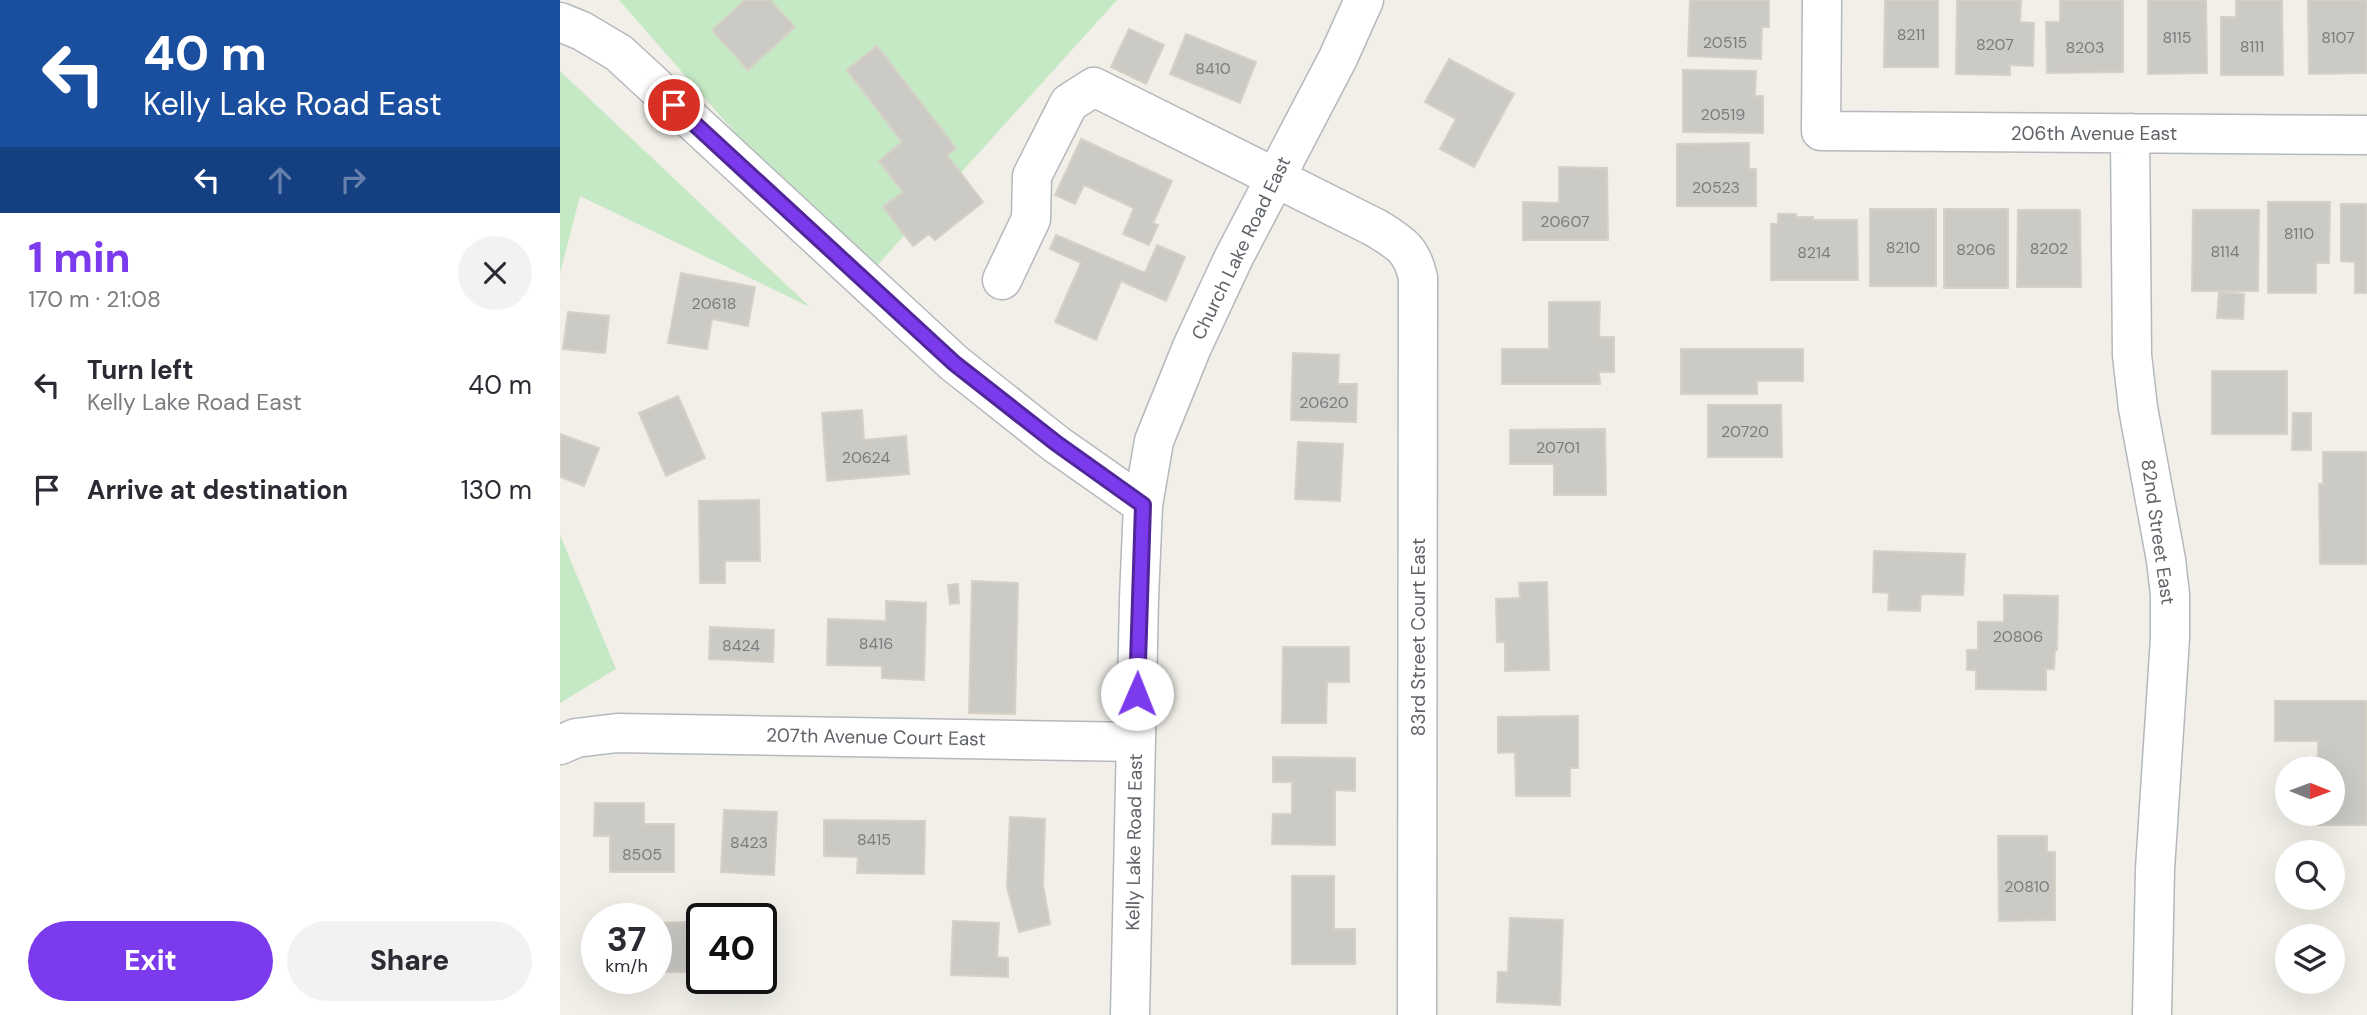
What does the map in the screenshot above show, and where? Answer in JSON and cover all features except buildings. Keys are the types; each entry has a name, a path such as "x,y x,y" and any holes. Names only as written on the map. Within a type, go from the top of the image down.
{"street":[{"name":"Church Lake Road East","path":"1143,505 1154,441 1192,347 1234,257 1338,58 1363,0"},
{"name":"206th Avenue East","path":"1822,0 1821,131 2367,135"},
{"path":"560,22 582,31 619,53 954,363 1056,443 1143,505"},
{"path":"1002,280 1031,219 1032,176 1069,103 1094,86 1275,178"},
{"name":"82nd Street East","path":"2130,133 2132,355 2138,408 2170,595 2170,638 2155,869 2152,1015"},
{"name":"83rd Street Court East","path":"1275,178 1376,228 1401,244 1414,260 1418,278 1417,1015"},
{"name":"Kelly Lake Road East","path":"1130,1015 1143,505"},
{"name":"207th Avenue Court East","path":"560,745 576,737 617,733 1136,742"}],"green space":[{"path":"619,0 1117,0 864,280"},
{"path":"560,71 810,307 580,196 560,273"},
{"path":"560,535 616,669 560,703"}],"route":[{"path":"674,105 954,363 1056,443 1143,505 1137,694"}]}
